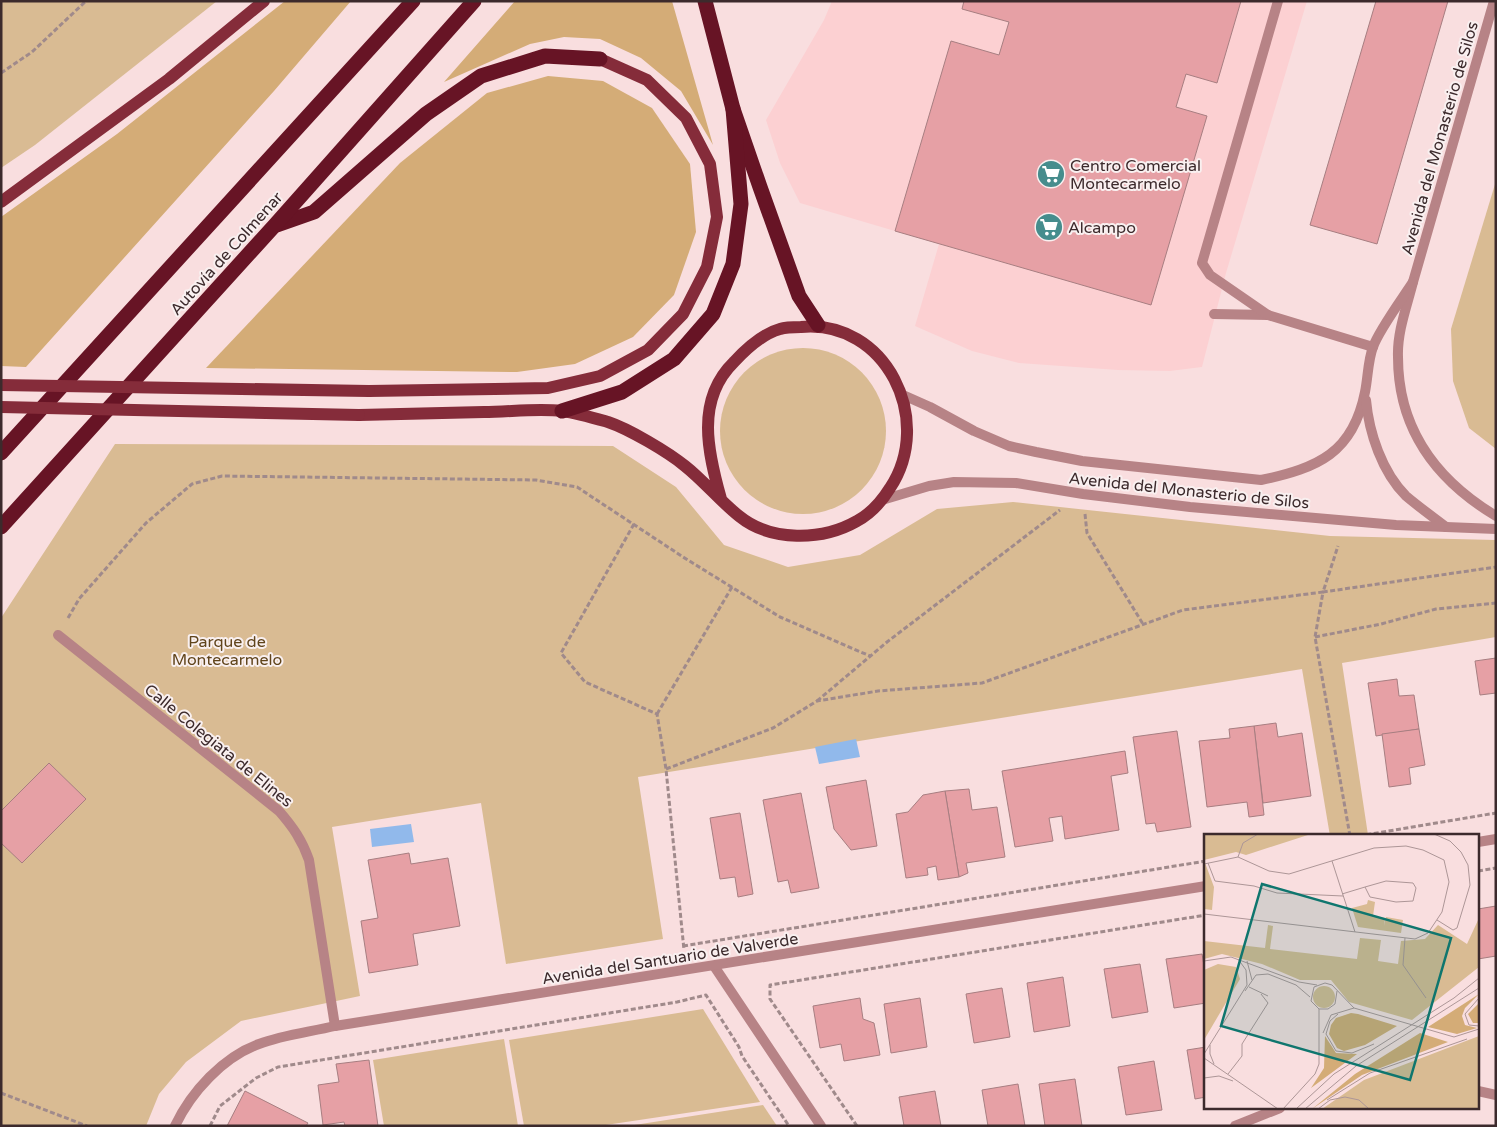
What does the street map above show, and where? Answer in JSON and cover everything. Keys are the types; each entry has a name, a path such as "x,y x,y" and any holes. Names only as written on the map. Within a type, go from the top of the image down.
{"highway":[{"name":"Autovía de Colmenar","path":"1,453 413,1"},
{"name":"Autovía de Colmenar","path":"1,527 275,225 474,1"},
{"path":"705,1 733,108 799,296 818,325"},
{"path":"275,225 314,212 426,114 481,76 545,56 600,59"},
{"path":"562,411 622,392 674,359 713,314 733,264 741,204 733,108"}],"main road":[{"path":"1,202 169,79 264,1"},
{"path":"1,385 369,391 548,388 600,376 648,350 683,314 707,267 717,217 710,164 686,118 647,80 600,59"},
{"path":"1,407 359,414 562,411 610,423 655,446 684,465 740,518 768,531 799,537 830,533 858,521 882,500 898,477 907,450 908,422 903,395 890,369 870,348 845,333 818,325 780,328 750,346 723,376 711,397 707,430 712,468 721,499"}],"street":[{"path":"1268,315 1210,275 1202,263 1278,1"},
{"name":"Avenida del Monasterio de Silos","path":"1494,1 1413,282 1402,325 1397,356 1404,409 1415,435 1434,463 1458,489 1477,505 1496,516"},
{"name":"Avenida del Monasterio de Silos","path":"903,395 1009,446 1082,461 1261,480 1288,474 1320,461 1344,443 1359,418 1373,346 1413,282"},
{"path":"1214,314 1268,315 1373,346"},
{"path":"1365,392 1371,429 1377,448 1390,473 1405,495 1446,527"},
{"name":"Avenida del Monasterio de Silos","path":"882,500 929,486 980,481 1016,483 1083,494 1295,517 1496,529"},
{"name":"Calle Colegiata de Elines","path":"58,635 279,811 294,827 309,860 335,1026"},
{"path":"1480,842 1496,839"},
{"name":"Avenida del Santuario de Valverde","path":"175,1126 202,1085 234,1056 258,1044 335,1026 1204,886"},
{"path":"714,966 821,1126"},
{"path":"1480,1091 1496,1095"},
{"path":"1235,1126 1275,1110"}],"path":[{"path":"1,73 32,52 86,1"},
{"path":"58,635 80,599 146,523 192,484 222,476 536,480 578,487 780,617 870,656"},
{"path":"666,768 773,728 817,701 870,656 1027,533 1083,494 1087,533 1143,624"},
{"path":"634,524 561,653 585,682 657,714"},
{"path":"1338,546 1323,592 1315,637 1350,834"},
{"path":"817,701 878,691 982,683 1184,610 1323,592 1496,566"},
{"path":"732,587 657,714 666,768 683,946 1204,861"},
{"path":"1315,637 1381,624 1436,609 1496,603"},
{"path":"1371,834 1496,813"},
{"path":"1480,871 1496,868"},
{"path":"857,1126 770,999 770,985 1204,915"},
{"path":"210,1126 220,1106 256,1078 278,1067 677,1002 706,995 740,1047 742,1056 789,1126"},
{"path":"1,1094 87,1126"}],"shaded area":[{"path":"285,1 351,1 274,91 26,367 1,366 1,217 117,134"},
{"path":"515,1 672,1 713,145 681,91 641,58 600,39 564,37 530,44 444,82"},
{"path":"832,1 1307,1 1226,273 1202,367 1170,371 1118,370 1019,363 972,351 915,326 939,244 800,203 780,163 766,120 824,20"},
{"path":"548,76 603,81 652,108 690,164 696,232 674,295 633,337 575,364 517,372 206,368 400,163 487,93"}],"green space":[{"path":"1,1 217,1 35,145 1,168"},
{"path":"1496,181 1496,449 1469,428 1453,381 1451,329"},
{"path":"811,348 827,351 842,357 856,366 868,378 877,392 883,407 886,431 885,447 877,470 868,484 856,496 842,505 827,511 795,514 779,511 764,505 750,496 738,484 729,470 723,455 720,423 723,407 729,392 738,378 750,366 764,357 779,351"},
{"name":"Parque de Montecarmelo","path":"115,444 613,446 676,487 724,545 788,567 860,555 937,509 1013,502 1330,536 1496,540 1496,637 1342,663 1368,834 1330,834 1302,669 638,777 663,939 506,964 481,803 332,827 360,996 241,1021 186,1062 159,1094 146,1126 1,1126 1,618"},
{"path":"703,1009 760,1102 599,1126 524,1126 509,1040"},
{"path":"504,1039 518,1126 384,1126 373,1060"},
{"path":"763,1105 777,1126 628,1126"}],"water":[{"path":"856,739 860,757 819,764 815,747"},
{"path":"411,824 414,842 372,847 370,829"}],"building":[{"name":"Centro Comercial Montecarmelo","path":"964,1 1241,1 1217,83 1186,74 1176,107 1207,116 1151,305 895,231 951,41 999,55 1009,22 962,9"},
{"path":"1376,1 1448,1 1377,244 1310,225"},
{"path":"1496,658 1496,693 1480,695 1475,661"},
{"path":"1397,679 1399,696 1414,695 1419,729 1376,736 1368,683"},
{"path":"1276,723 1278,737 1302,733 1311,796 1263,803 1254,726"},
{"path":"1254,726 1264,815 1249,817 1247,802 1207,807 1199,741 1230,738 1229,729"},
{"path":"1419,729 1425,765 1409,768 1411,784 1389,787 1382,734"},
{"path":"1177,731 1191,827 1157,832 1155,823 1146,824 1133,737"},
{"path":"1125,751 1128,773 1111,776 1119,830 1065,839 1062,816 1049,818 1053,841 1015,847 1002,771"},
{"path":"49,763 86,799 22,863 1,843 1,811"},
{"path":"866,780 877,846 851,850 834,829 826,787"},
{"path":"969,789 972,810 997,807 1005,857 966,863 968,873 959,877 945,791"},
{"path":"945,791 959,877 938,880 936,866 927,868 928,875 906,878 896,814 908,812 923,795"},
{"path":"801,793 819,888 791,893 788,880 778,882 763,800"},
{"path":"740,813 753,894 738,897 735,877 720,879 710,818"},
{"path":"409,853 411,864 448,858 460,926 413,934 418,965 369,973 361,921 378,918 368,860"},
{"path":"1496,906 1496,956 1480,959 1480,909"},
{"path":"1202,954 1204,966 1204,1003 1174,1008 1166,959"},
{"path":"1140,964 1148,1012 1112,1018 1104,969"},
{"path":"1063,977 1070,1026 1034,1032 1027,983"},
{"path":"1002,988 1010,1037 974,1043 966,994"},
{"path":"860,998 863,1019 874,1023 880,1055 844,1061 841,1044 820,1048 813,1006"},
{"path":"920,998 927,1047 891,1053 884,1004"},
{"path":"1204,1047 1204,1097 1195,1099 1187,1050"},
{"path":"369,1060 378,1126 345,1126 344,1122 323,1125 318,1085 339,1082 336,1064"},
{"path":"1154,1061 1162,1110 1126,1115 1118,1067"},
{"path":"1075,1079 1082,1126 1045,1126 1039,1084"},
{"path":"1018,1084 1025,1126 988,1126 982,1090"},
{"path":"245,1091 308,1123 306,1126 227,1126"},
{"path":"935,1091 941,1126 904,1126 899,1097"}],"place":[{"name":"Centro Comercial Montecarmelo","path":"1051,174"},
{"name":"Alcampo","path":"1049,227"}]}
